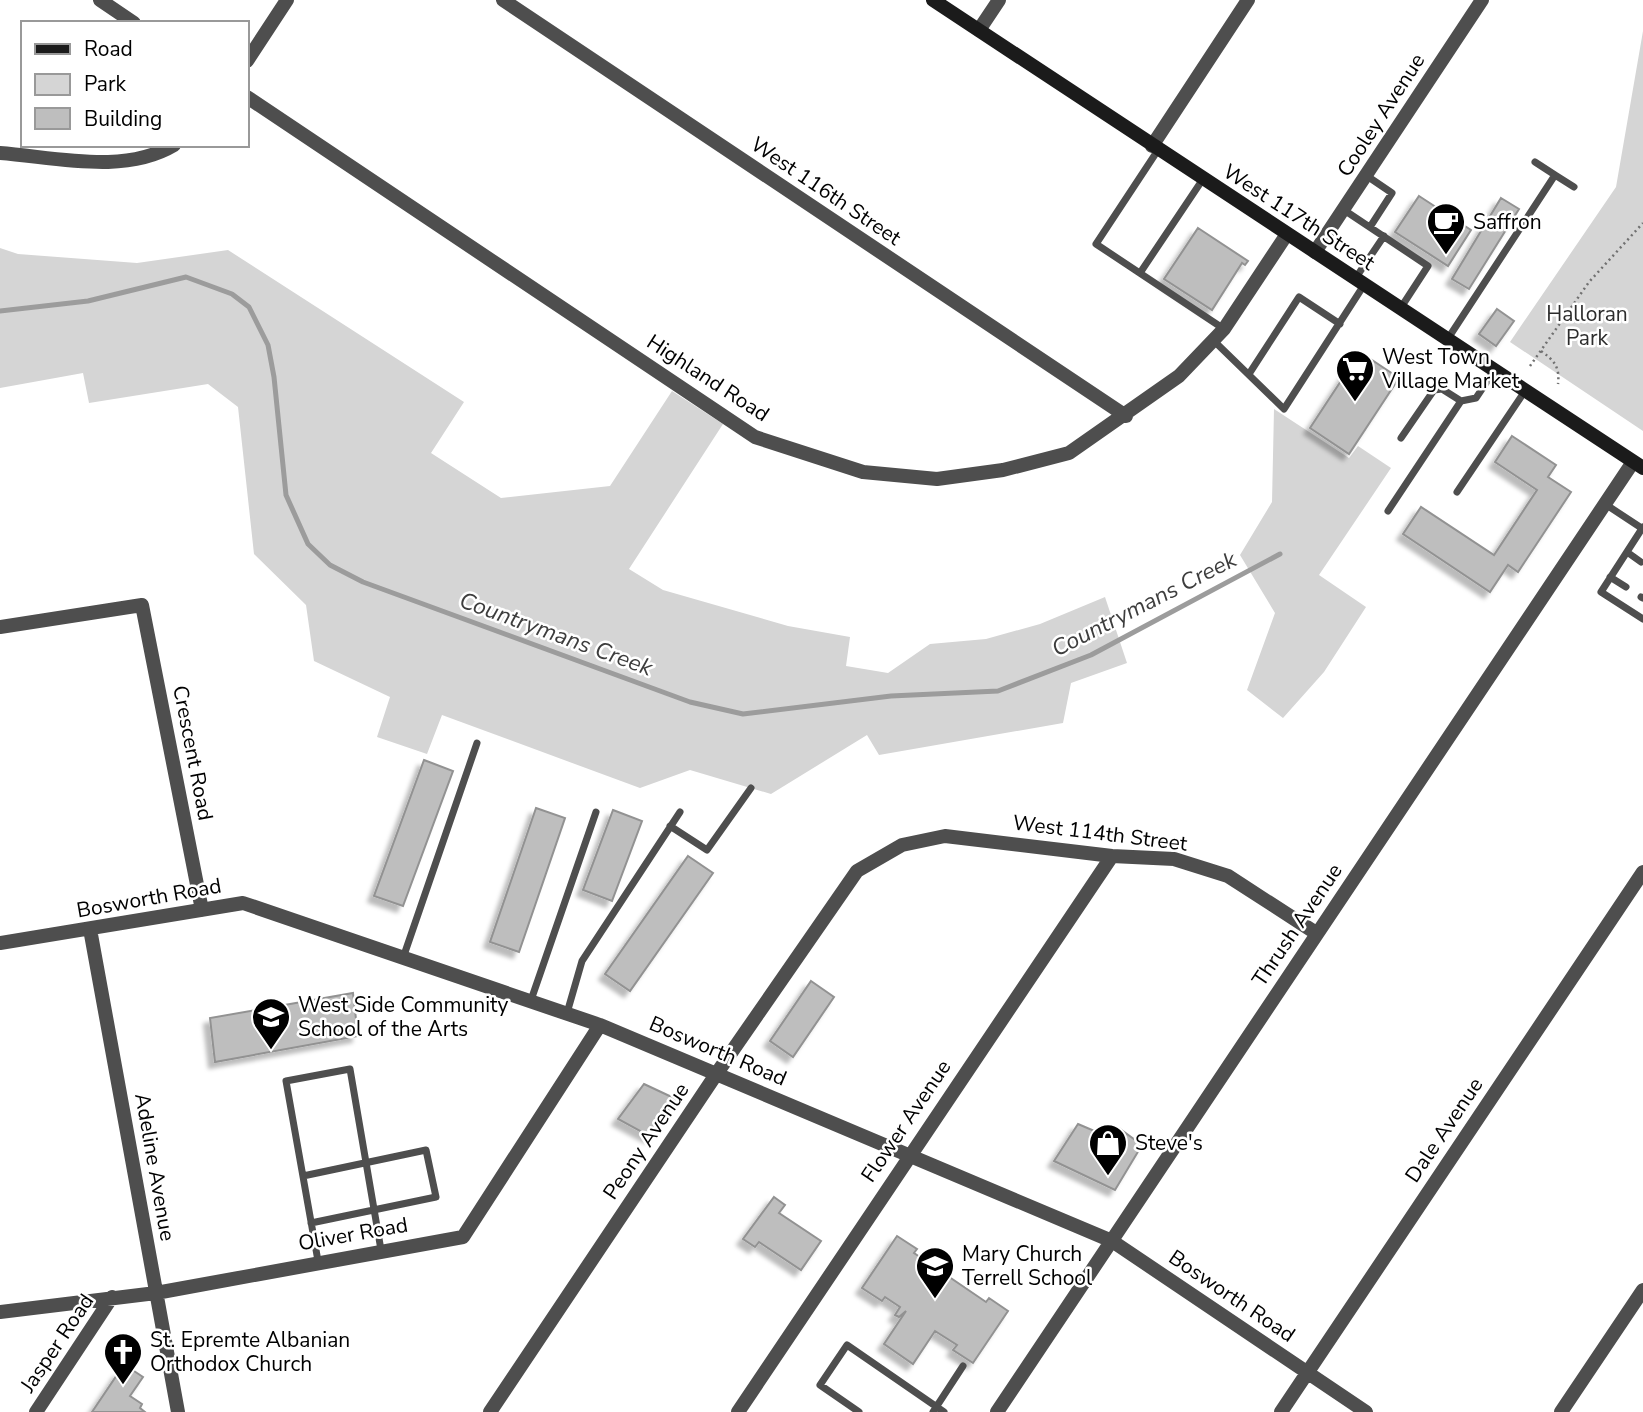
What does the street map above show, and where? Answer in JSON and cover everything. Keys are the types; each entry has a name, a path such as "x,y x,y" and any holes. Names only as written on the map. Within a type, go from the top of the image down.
{"main road":[{"name":"West 117th Street","path":"933,0 1638,465"}],"street":[{"path":"100,0 131,21"},
{"path":"248,59 287,0"},
{"name":"West 116th Street","path":"503,0 1126,416"},
{"path":"979,30 999,0"},
{"path":"1155,148 1248,0"},
{"name":"Cooley Avenue","path":"1315,252 1482,0"},
{"name":"Highland Road","path":"248,98 755,437 863,472 937,479 1003,470 1069,453 1126,416 1179,376 1224,329 1287,234"},
{"path":"0,153 127,161 160,154 171,147"},
{"name":"Thrush Avenue","path":"997,1412 1605,504 1638,465"},
{"name":"Crescent Road","path":"0,627 142,605 202,910"},
{"name":"West 114th Street","path":"945,836 1112,856 1174,859 1228,876 1316,933"},
{"name":"Peony Avenue","path":"490,1412 717,1073 857,871 902,845 945,836"},
{"name":"Flower Avenue","path":"738,1412 908,1155 1112,856"},
{"name":"Dale Avenue","path":"1281,1412 1643,872"},
{"name":"Bosworth Road","path":"0,943 243,903 530,1003 567,1013 717,1073 1112,1241 1366,1412"},
{"name":"Adeline Avenue","path":"90,929 178,1412"},
{"name":"Oliver Road","path":"0,1312 156,1293 318,1261 463,1237 600,1025"},
{"path":"1561,1412 1643,1290"},
{"name":"Jasper Road","path":"36,1412 112,1297"}],"lane":[{"path":"1155,148 1097,244 1224,329"},
{"path":"1535,162 1574,187"},
{"path":"1446,340 1555,175"},
{"path":"1367,176 1392,193 1370,227"},
{"path":"1140,273 1203,179"},
{"path":"1344,210 1428,266 1400,309"},
{"path":"1213,340 1284,409 1340,324 1384,236"},
{"path":"1248,374 1299,297 1340,324"},
{"path":"1401,438 1434,390 1442,389 1461,401 1476,398 1494,371"},
{"path":"1457,492 1525,391"},
{"path":"1388,511 1461,401"},
{"path":"1605,504 1643,528 1601,592 1643,619"},
{"path":"1627,552 1642,562"},
{"path":"1611,577 1626,587"},
{"path":"403,958 477,743"},
{"path":"670,826 708,850 751,788"},
{"path":"567,1013 582,961 680,811"},
{"path":"530,1003 596,812"},
{"path":"318,1261 286,1081 349,1069 382,1250"},
{"path":"303,1176 426,1150 436,1197 311,1223"},
{"path":"859,1412 820,1385 847,1345 934,1409 944,1412"},
{"path":"934,1409 963,1366"}],"path":[{"path":"1530,366 1590,282 1643,223"},
{"path":"1541,351 1555,360 1559,375 1558,384"}],"green space":[{"name":"Halloran Park","path":"1643,31 1643,431 1510,342 1616,187"},
{"path":"0,248 18,254 137,263 228,250 464,402 431,453 501,498 610,486 672,391 723,424 629,569 663,590 788,626 850,637 846,666 888,673 930,644 986,639 1040,624 1105,597 1127,663 1071,683 1063,723 879,755 867,735 771,794 690,770 640,788 442,715 427,754 377,737 390,697 314,661 306,605 254,554 238,407 208,384 89,403 83,373 0,388"},
{"path":"1274,409 1349,458 1358,446 1391,468 1319,575 1366,607 1324,672 1283,718 1247,690 1275,613 1240,555 1272,502"}],"building":[{"path":"1419,196 1471,230 1448,266 1395,232"},
{"path":"1501,198 1519,209 1469,289 1452,279"},
{"path":"1198,228 1248,261 1245,265 1242,263 1212,310 1164,279"},
{"path":"1497,309 1514,321 1496,346 1479,334"},
{"name":"West Town Village Market","path":"1360,352 1399,378 1349,454 1310,428"},
{"path":"1512,436 1556,465 1548,477 1571,492 1518,572 1508,565 1490,592 1403,534 1421,507 1494,555 1537,490 1495,462"},
{"path":"424,760 453,771 403,906 374,896"},
{"path":"536,808 565,818 519,952 490,942"},
{"path":"613,810 642,821 612,901 583,890"},
{"path":"688,856 713,873 630,991 605,974"},
{"path":"811,981 834,997 793,1057 770,1041"},
{"path":"353,993 358,1036 215,1062 210,1018"},
{"path":"644,1084 676,1099 651,1137 618,1119"},
{"path":"1078,1124 1113,1139 1120,1129 1142,1145 1115,1190 1054,1161"},
{"path":"774,1197 785,1205 779,1213 821,1241 801,1270 759,1242 755,1247 743,1239"},
{"name":"Mary Church Terrell School","path":"897,1236 917,1249 914,1253 986,1302 989,1298 1008,1311 973,1363 953,1350 957,1345 935,1331 913,1364 884,1344 906,1311 899,1317 895,1315 900,1307 885,1297 882,1301 862,1288"},
{"name":"St. Epremte Albanian Orthodox Church","path":"131,1369 143,1377 130,1396 142,1404 140,1408 145,1412 92,1412 119,1372"}],"waterway":[{"name":"Countrymans Creek","path":"0,311 88,301 186,277 232,294 249,307 268,345 274,377 286,495 308,544 330,565 363,582 690,702 743,714 891,696 998,691 1091,655 1280,554"}],"place":[{"name":"Saffron","path":"1446,256"},
{"name":"West Town Village Market","path":"1355,403"},
{"name":"West Side Community School of the Arts","path":"271,1051"},
{"name":"Steve's","path":"1108,1177"},
{"name":"Mary Church Terrell School","path":"935,1300"},
{"name":"St. Epremte Albanian Orthodox Church","path":"123,1386"}]}
